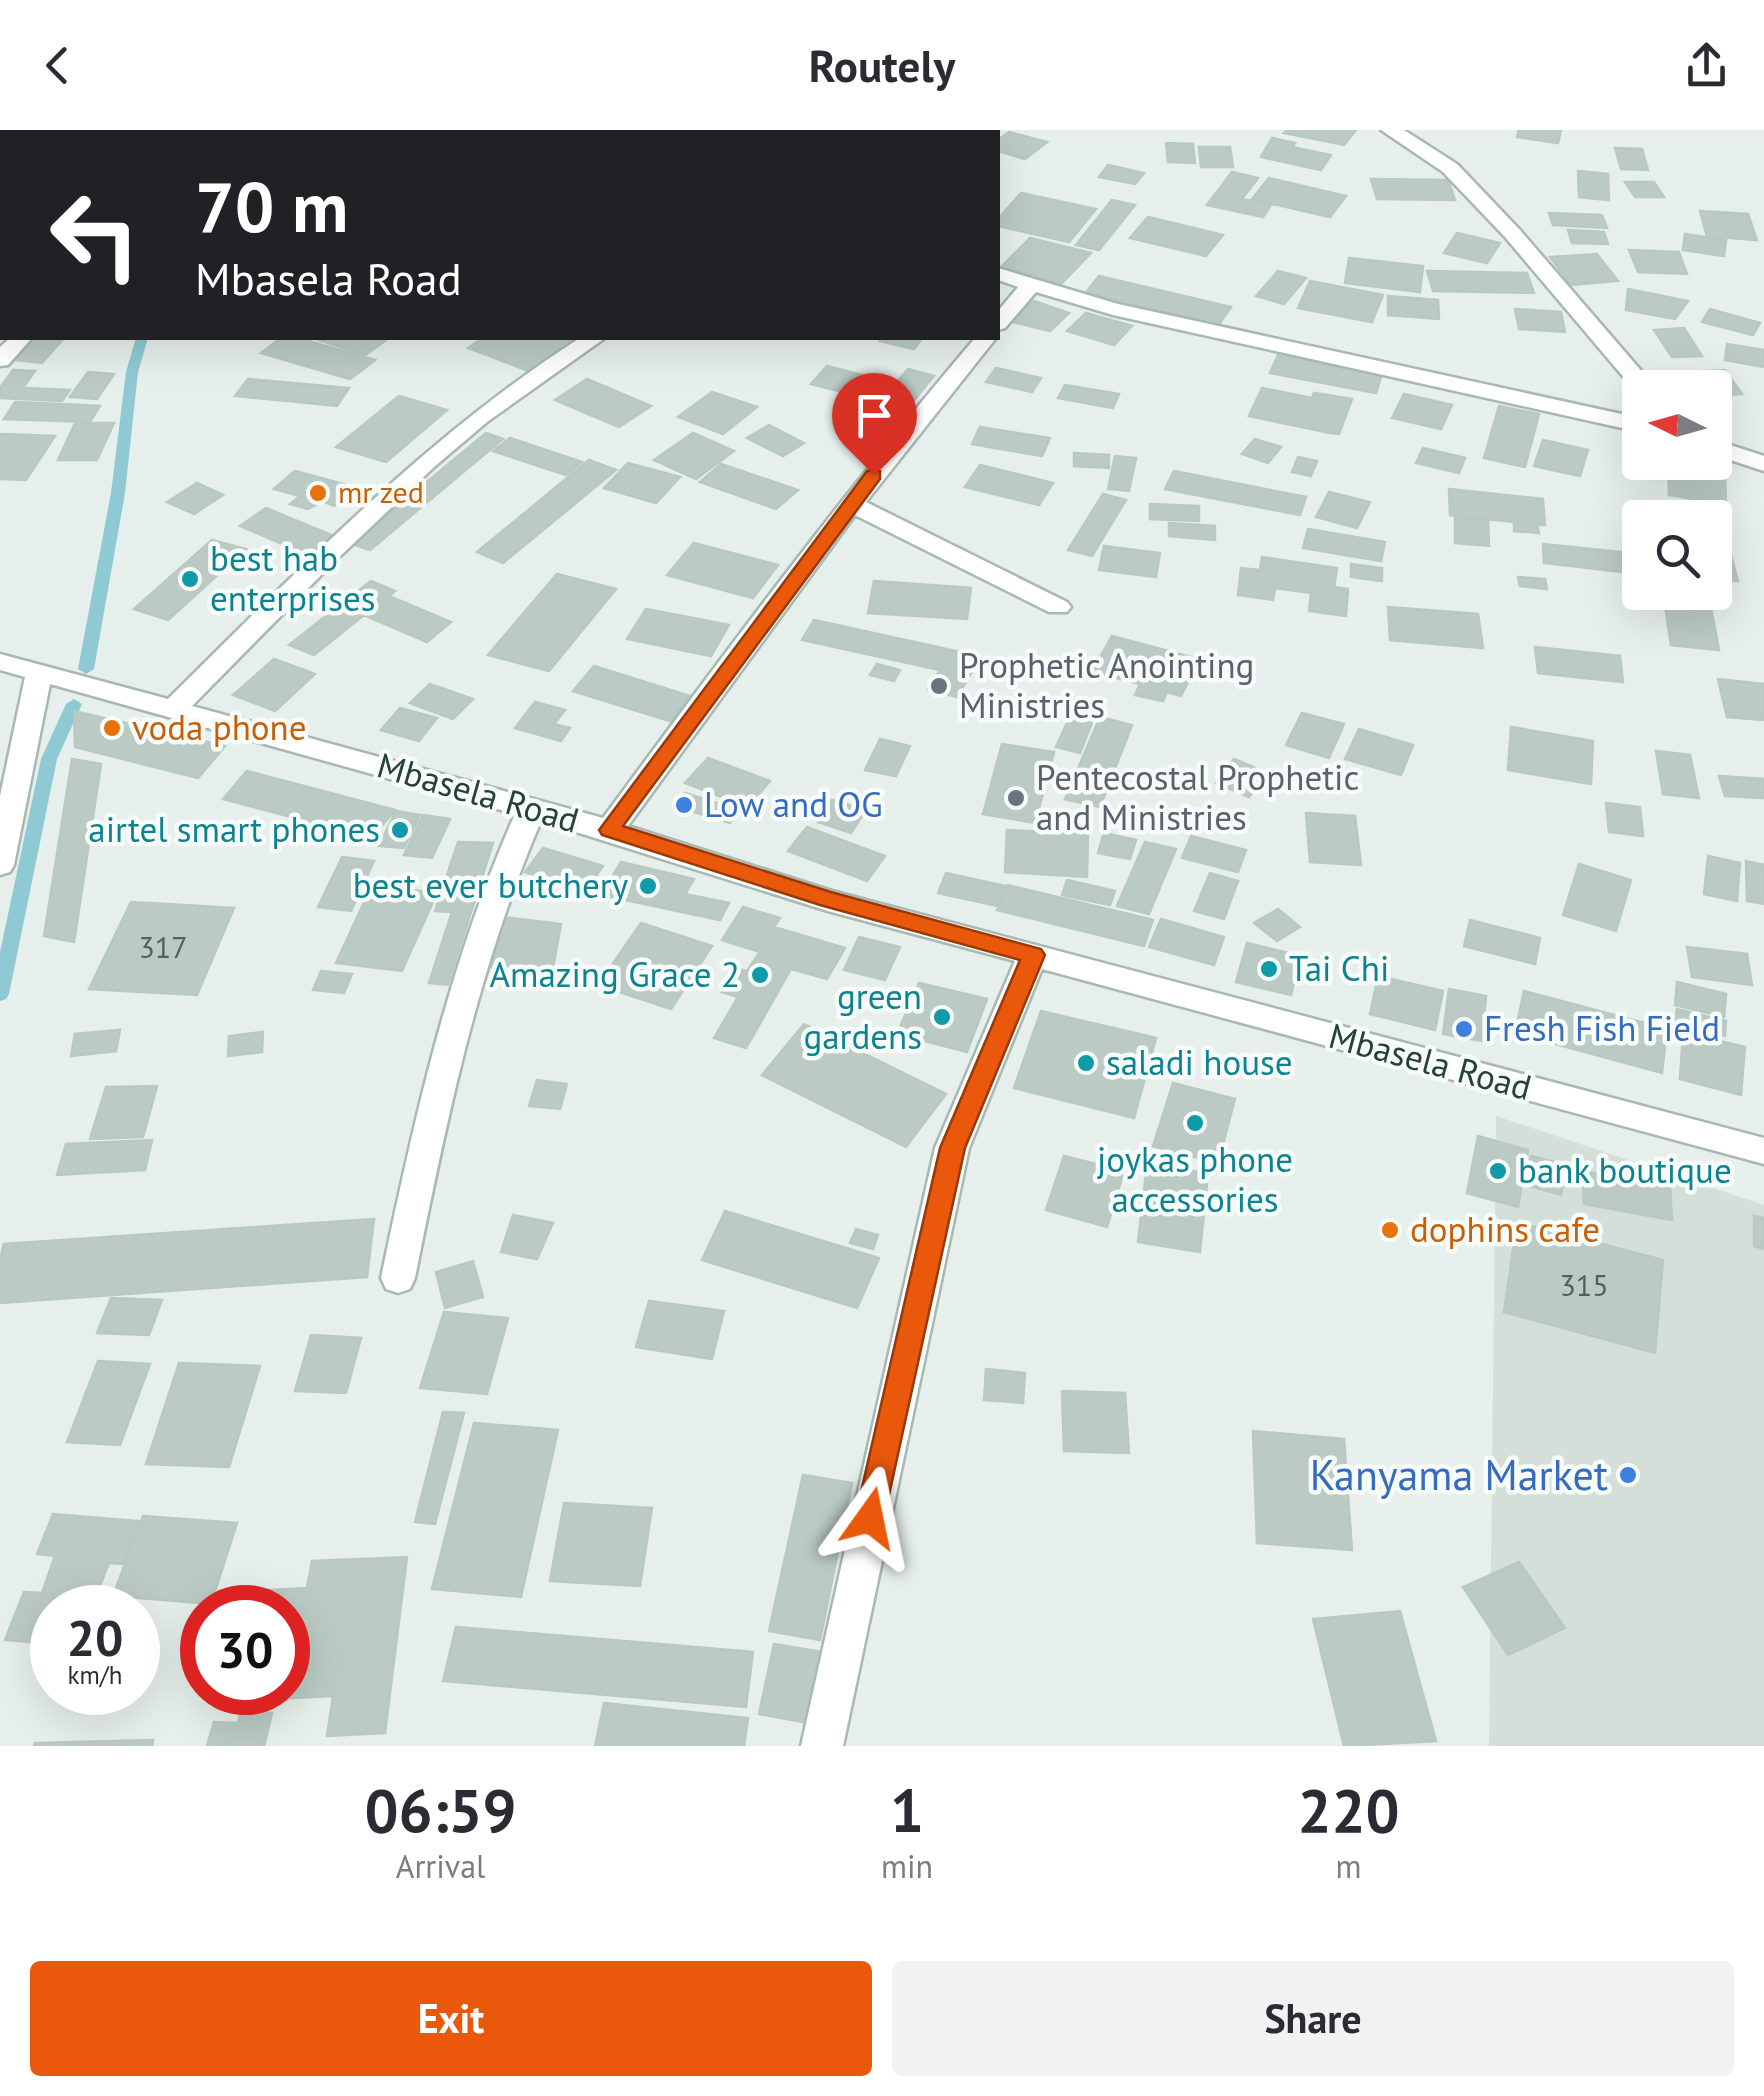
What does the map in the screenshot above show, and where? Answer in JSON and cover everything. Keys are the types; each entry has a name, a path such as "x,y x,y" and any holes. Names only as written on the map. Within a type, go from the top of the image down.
{"street":[{"path":"1390,130 1436,154 1450,168 1512,233 1629,370"},
{"path":"1000,275 1114,309 1622,421"},
{"path":"1000,322 1031,285"},
{"path":"0,360 19,340"},
{"path":"175,708 418,470 512,393 591,340"},
{"path":"610,830 852,504 984,340"},
{"path":"1732,453 1764,464"},
{"path":"852,504 1058,607"},
{"name":"Mbasela Road","path":"0,662 610,830 828,900 1764,1151"},
{"path":"0,866 39,672"},
{"path":"398,1278 435,1100 469,975 510,856 532,808"},
{"path":"822,1746 952,1148 1033,955"}],"shaded area":[{"name":"Kanyama Market","path":"1496,1116 1764,1205 1764,1746 1489,1746"}],"building":[{"path":"1356,130 1344,145 1284,133"},
{"path":"1519,130 1561,130 1558,143 1517,137"},
{"path":"1009,132 1047,142 1025,159 1000,152 1000,139"},
{"path":"1272,138 1295,143 1292,147 1331,155 1321,170 1261,157"},
{"path":"1166,143 1193,144 1195,163 1168,162"},
{"path":"1199,147 1230,147 1233,167 1201,167"},
{"path":"1615,148 1642,149 1648,170 1621,169"},
{"path":"1108,165 1144,173 1135,184 1099,177"},
{"path":"1578,171 1608,174 1609,200 1579,197"},
{"path":"1232,172 1258,178 1242,199 1271,205 1263,217 1207,205"},
{"path":"1269,178 1346,196 1330,217 1252,199"},
{"path":"1371,179 1448,180 1455,200 1377,199"},
{"path":"1625,182 1654,182 1664,197 1635,197"},
{"path":"1021,193 1096,209 1069,242 1000,226 1000,217"},
{"path":"1112,200 1135,205 1099,250 1076,245"},
{"path":"1700,211 1748,214 1757,240 1707,236"},
{"path":"1549,213 1602,215 1607,228 1553,225"},
{"path":"1148,217 1223,235 1206,256 1130,238"},
{"path":"1568,230 1604,232 1608,244 1572,243"},
{"path":"1457,233 1500,243 1487,263 1444,253"},
{"path":"1685,234 1726,240 1724,256 1683,250"},
{"path":"1030,238 1091,253 1061,284 1000,268"},
{"path":"1629,250 1679,252 1687,274 1638,272"},
{"path":"1597,254 1618,281 1571,285 1550,257"},
{"path":"1349,258 1423,266 1420,292 1345,283"},
{"path":"1278,271 1306,278 1284,304 1256,296"},
{"path":"1427,271 1527,273 1534,293 1433,291"},
{"path":"1099,276 1231,307 1217,327 1084,295"},
{"path":"1310,281 1383,295 1372,322 1298,308"},
{"path":"1628,289 1688,301 1675,319 1626,310"},
{"path":"1388,296 1438,300 1439,319 1388,315"},
{"path":"1031,300 1069,313 1050,331 1013,322"},
{"path":"1515,309 1561,312 1565,332 1519,329"},
{"path":"1710,309 1760,323 1753,335 1702,322"},
{"path":"1086,313 1132,326 1114,345 1067,331"},
{"path":"1684,328 1702,356 1672,357 1654,330"},
{"path":"33,340 62,340 42,363 15,360"},
{"path":"278,340 305,340 375,360 350,379 261,353"},
{"path":"319,340 386,340 365,355"},
{"path":"480,340 577,343 534,373 468,348"},
{"path":"881,340 921,340 914,349"},
{"path":"1727,344 1764,350 1764,367 1725,360"},
{"path":"1278,355 1382,374 1376,393 1270,373"},
{"path":"827,366 874,378 858,396 811,384"},
{"path":"996,368 1041,378 1032,392 986,382"},
{"path":"908,369 934,376 909,406 882,400"},
{"path":"13,370 35,371 23,388 70,390 62,401 0,398 0,388"},
{"path":"88,372 114,374 97,399 70,397"},
{"path":"248,379 349,388 337,406 235,396"},
{"path":"587,379 651,406 619,427 555,400"},
{"path":"1732,380 1742,394 1732,395"},
{"path":"1065,385 1119,394 1113,408 1058,398"},
{"path":"1262,388 1312,398 1314,393 1352,399 1339,434 1330,433 1249,416"},
{"path":"712,392 757,407 723,434 678,417"},
{"path":"1404,394 1452,405 1441,429 1392,418"},
{"path":"399,396 447,410 386,462 336,447"},
{"path":"15,402 100,406 90,422 4,419"},
{"path":"1499,406 1539,414 1525,467 1484,458"},
{"path":"75,423 114,423 97,460 58,460"},
{"path":"769,425 804,443 783,456 747,438"},
{"path":"980,427 1050,438 1042,456 972,444"},
{"path":"486,433 503,439 370,550 352,544"},
{"path":"693,433 734,451 696,479 654,460"},
{"path":"0,434 55,436 26,480 0,479"},
{"path":"510,438 582,462 566,475 493,451"},
{"path":"1255,439 1281,447 1268,463 1242,454"},
{"path":"1543,440 1588,450 1580,476 1534,466"},
{"path":"1423,448 1465,458 1459,473 1416,463"},
{"path":"1074,453 1109,455 1109,468 1074,466"},
{"path":"1115,456 1136,458 1129,491 1108,489"},
{"path":"1298,457 1317,461 1311,476 1292,472"},
{"path":"589,460 616,470 503,563 477,552"},
{"path":"628,463 680,477 656,503 604,488"},
{"path":"721,464 798,490 776,509 700,482"},
{"path":"980,465 1053,483 1039,505 965,487"},
{"name":"mr zed","path":"295,471 355,487 334,506 323,501 308,509 290,504 300,496 274,489"},
{"path":"1174,471 1306,497 1300,515 1165,489"},
{"path":"1669,480 1725,480 1726,500 1669,495"},
{"path":"197,483 223,495 194,514 167,502"},
{"path":"1449,489 1543,499 1545,525 1537,525 1539,533 1514,531 1514,522 1450,515"},
{"path":"1329,492 1370,502 1357,528 1316,517"},
{"path":"1103,494 1126,500 1092,556 1068,550"},
{"path":"1150,504 1199,506 1199,521 1150,519"},
{"path":"266,508 334,536 308,555 240,526"},
{"path":"1455,518 1488,521 1489,546 1455,543"},
{"path":"1169,523 1215,526 1215,540 1169,536"},
{"path":"1308,529 1385,542 1381,561 1303,548"},
{"name":"best hab enterprises","path":"212,540 246,549 168,620 134,609"},
{"path":"694,543 778,565 753,598 667,575"},
{"path":"1543,544 1622,552 1622,572 1544,563"},
{"path":"1104,546 1160,553 1156,577 1099,570"},
{"path":"1262,557 1337,568 1334,587 1348,589 1346,616 1309,611 1311,593 1275,588 1273,600 1238,595 1241,568 1260,570"},
{"path":"1732,559 1738,581 1732,580"},
{"path":"1351,564 1382,568 1382,581 1351,577"},
{"path":"557,574 616,589 549,671 488,655"},
{"path":"1518,577 1545,579 1547,589 1520,586"},
{"path":"371,581 395,591 389,596 451,622 427,642 364,615 314,655 289,645"},
{"path":"874,581 971,588 967,619 868,613"},
{"path":"1388,607 1478,614 1483,648 1390,640"},
{"path":"646,609 729,625 711,656 627,639"},
{"path":"1666,610 1711,610 1719,650 1671,645"},
{"path":"814,620 969,654 963,668 973,670 957,697 928,689 940,670 802,640"},
{"path":"1112,636 1199,659 1181,696 1167,692 1163,701 1135,695 1140,684 1092,672"},
{"path":"1535,647 1620,656 1623,682 1538,673"},
{"path":"274,659 315,674 275,711 233,695"},
{"path":"877,664 900,670 894,681 870,675"},
{"path":"594,666 693,697 673,722 573,691"},
{"path":"1718,679 1764,684 1764,720 1727,717"},
{"path":"430,684 473,699 453,719 410,703"},
{"path":"535,702 565,710 554,724 570,728 561,741 515,728"},
{"path":"400,708 437,718 419,741 381,730"},
{"path":"1073,710 1095,715 1080,753 1056,747"},
{"name":"voda phone","path":"74,711 225,746 198,778 75,747"},
{"path":"1302,713 1344,724 1329,758 1286,745"},
{"path":"1100,717 1132,725 1100,807 1065,799"},
{"path":"1511,727 1593,741 1591,784 1508,770"},
{"path":"1359,729 1413,745 1401,775 1345,759"},
{"path":"880,739 910,746 896,776 865,770"},
{"path":"1002,744 1054,752 1035,823 983,814"},
{"path":"1656,751 1690,755 1699,798 1663,794"},
{"path":"708,758 770,781 748,807 685,783"},
{"path":"72,759 101,764 74,942 44,936"},
{"path":"1234,759 1268,773 1249,797 1216,783"},
{"path":"247,771 395,810 372,838 223,799"},
{"path":"1719,776 1764,779 1764,798 1725,796"},
{"path":"685,793 739,810 730,823 675,806"},
{"path":"832,800 866,810 851,833 818,822"},
{"path":"1606,803 1640,807 1643,836 1609,832"},
{"name":"airtel smart phones","path":"396,811 420,815 404,848 379,846"},
{"path":"1306,813 1355,816 1361,865 1310,862"},
{"path":"423,815 450,819 432,858 404,855"},
{"path":"807,827 885,856 867,881 788,851"},
{"path":"1007,830 1088,834 1087,877 1005,872"},
{"path":"1104,833 1136,840 1130,859 1098,853"},
{"path":"1191,836 1246,850 1238,872 1182,858"},
{"path":"458,842 493,843 448,985 429,983 452,912 435,911"},
{"path":"1145,842 1176,849 1149,914 1117,906"},
{"path":"543,848 603,866 586,890 525,872"},
{"path":"1708,856 1740,863 1737,901 1704,894"},
{"path":"342,857 374,861 351,911 318,907"},
{"path":"1746,861 1764,865 1764,904 1747,901"},
{"name":"best ever butchery","path":"621,862 694,879 685,894 729,903 720,920 601,895"},
{"path":"1579,864 1631,880 1616,931 1563,915"},
{"path":"946,873 1005,886 998,906 938,893"},
{"path":"1210,873 1238,881 1224,919 1194,911"},
{"path":"1067,880 1115,891 1110,905 1062,895"},
{"path":"372,885 437,893 402,971 336,963"},
{"path":"1008,885 1153,920 1144,946 997,910"},
{"path":"131,902 234,908 197,995 89,989"},
{"name":"Amazing Grace 2","path":"743,907 780,918 774,927 845,948 827,979 791,969 746,1048 714,1038 738,997 722,992 737,969 747,971 760,952 722,940"},
{"path":"1278,909 1300,927 1277,941 1254,923"},
{"path":"504,917 561,924 553,968 487,967"},
{"path":"1161,919 1224,937 1214,965 1149,947"},
{"path":"1470,920 1540,938 1535,964 1464,946"},
{"path":"641,923 712,946 671,1009 598,985"},
{"path":"859,937 900,947 885,980 844,970"},
{"name":"Tai Chi","path":"1247,943 1301,956 1291,995 1236,982"},
{"path":"1687,947 1747,954 1752,985 1692,977"},
{"path":"321,971 352,974 344,993 313,990"},
{"path":"1378,976 1443,991 1435,1030 1370,1014"},
{"path":"1677,982 1726,994 1724,1017 1675,1005"},
{"name":"green gardens","path":"919,983 987,999 967,1052 897,1034"},
{"path":"1449,989 1486,996 1482,1041 1443,1034"},
{"path":"1524,991 1667,1029 1662,1073 1515,1033"},
{"path":"1677,1009 1726,1021 1725,1036 1675,1024"},
{"name":"saladi house","path":"1041,1011 1156,1038 1134,1118 1014,1088"},
{"path":"804,1024 946,1094 906,1147 762,1075"},
{"path":"120,1030 116,1051 71,1056 75,1034"},
{"path":"263,1032 262,1052 228,1056 229,1036"},
{"path":"1683,1032 1745,1047 1741,1095 1680,1079"},
{"path":"537,1080 567,1084 560,1109 529,1106"},
{"name":"joykas phone accessories","path":"1173,1083 1235,1099 1218,1163 1153,1146"},
{"path":"157,1086 143,1137 90,1139 106,1087"},
{"name":"bank boutique","path":"1478,1136 1528,1150 1518,1207 1467,1193"},
{"path":"152,1140 145,1170 57,1175 66,1144"},
{"path":"1064,1156 1124,1171 1107,1227 1046,1210"},
{"name":"bank boutique","path":"1531,1156 1566,1165 1561,1195 1526,1185"},
{"path":"1147,1164 1208,1173 1200,1252 1138,1242"},
{"name":"bank boutique","path":"1583,1171 1670,1187 1672,1220 1584,1204"},
{"path":"725,1211 879,1258 857,1308 702,1260"},
{"path":"513,1215 553,1223 537,1259 501,1252"},
{"path":"1754,1216 1764,1218 1764,1249 1754,1246"},
{"path":"374,1219 367,1277 0,1303 4,1244"},
{"path":"1517,1222 1663,1260 1655,1353 1504,1312"},
{"path":"856,1229 878,1235 873,1249 850,1243"},
{"path":"473,1261 483,1297 445,1308 436,1272"},
{"path":"111,1298 162,1300 149,1335 97,1333"},
{"path":"649,1301 724,1311 712,1359 636,1347"},
{"path":"444,1312 508,1318 487,1394 420,1388"},
{"path":"311,1335 361,1338 346,1393 295,1391"},
{"path":"98,1361 150,1364 120,1445 67,1442"},
{"path":"179,1363 260,1366 229,1467 146,1464"},
{"path":"986,1369 1025,1373 1023,1403 984,1400"},
{"path":"1062,1391 1125,1393 1129,1453 1064,1451"},
{"path":"443,1412 464,1413 435,1524 415,1522"},
{"path":"474,1423 558,1430 521,1597 432,1589"},
{"path":"1253,1431 1344,1439 1352,1550 1257,1543"},
{"path":"803,1475 852,1483 820,1640 769,1631"},
{"path":"564,1503 652,1508 640,1586 550,1581"},
{"path":"53,1514 139,1521 123,1564 109,1563 100,1585 45,1585 55,1556 37,1554"},
{"path":"143,1516 237,1523 217,1585 180,1585 180,1601 160,1600 160,1585 117,1585"},
{"path":"407,1557 385,1733 327,1736 333,1696 310,1697 308,1585 312,1561"},
{"path":"1519,1562 1565,1628 1508,1655 1463,1587"},
{"path":"24,1592 30,1592 30,1642 5,1640"},
{"path":"1400,1611 1436,1741 1344,1746 1313,1619"},
{"path":"456,1627 753,1652 746,1707 443,1681"},
{"path":"774,1644 828,1653 814,1724 759,1714"},
{"path":"604,1703 748,1718 744,1746 595,1746"},
{"path":"240,1715 272,1715 264,1746 207,1746 214,1722 238,1723"},
{"path":"153,1740 152,1746 34,1746 35,1743"}],"waterway":[{"path":"86,669 118,493 132,372 141,340"},
{"path":"0,994 49,759 74,704"}],"place":[{"name":"mr zed","path":"318,493"},
{"name":"best hab enterprises","path":"190,579"},
{"name":"Prophetic Anointing Ministries","path":"939,686"},
{"name":"voda phone","path":"112,728"},
{"name":"Pentecostal Prophetic and Ministries","path":"1016,798"},
{"name":"Low and OG","path":"684,805"},
{"name":"airtel smart phones","path":"400,830"},
{"name":"best ever butchery","path":"648,886"},
{"name":"Tai Chi","path":"1269,969"},
{"name":"Amazing Grace 2","path":"760,975"},
{"name":"green gardens","path":"942,1017"},
{"name":"Fresh Fish Field","path":"1464,1029"},
{"name":"saladi house","path":"1086,1063"},
{"name":"joykas phone accessories","path":"1195,1123"},
{"name":"bank boutique","path":"1498,1171"},
{"name":"dophins cafe","path":"1390,1230"},
{"name":"Kanyama Market","path":"1628,1475"}],"route":[{"path":"870,1518 952,1148 1033,955 828,900 610,830 734,658 874,475"}]}
